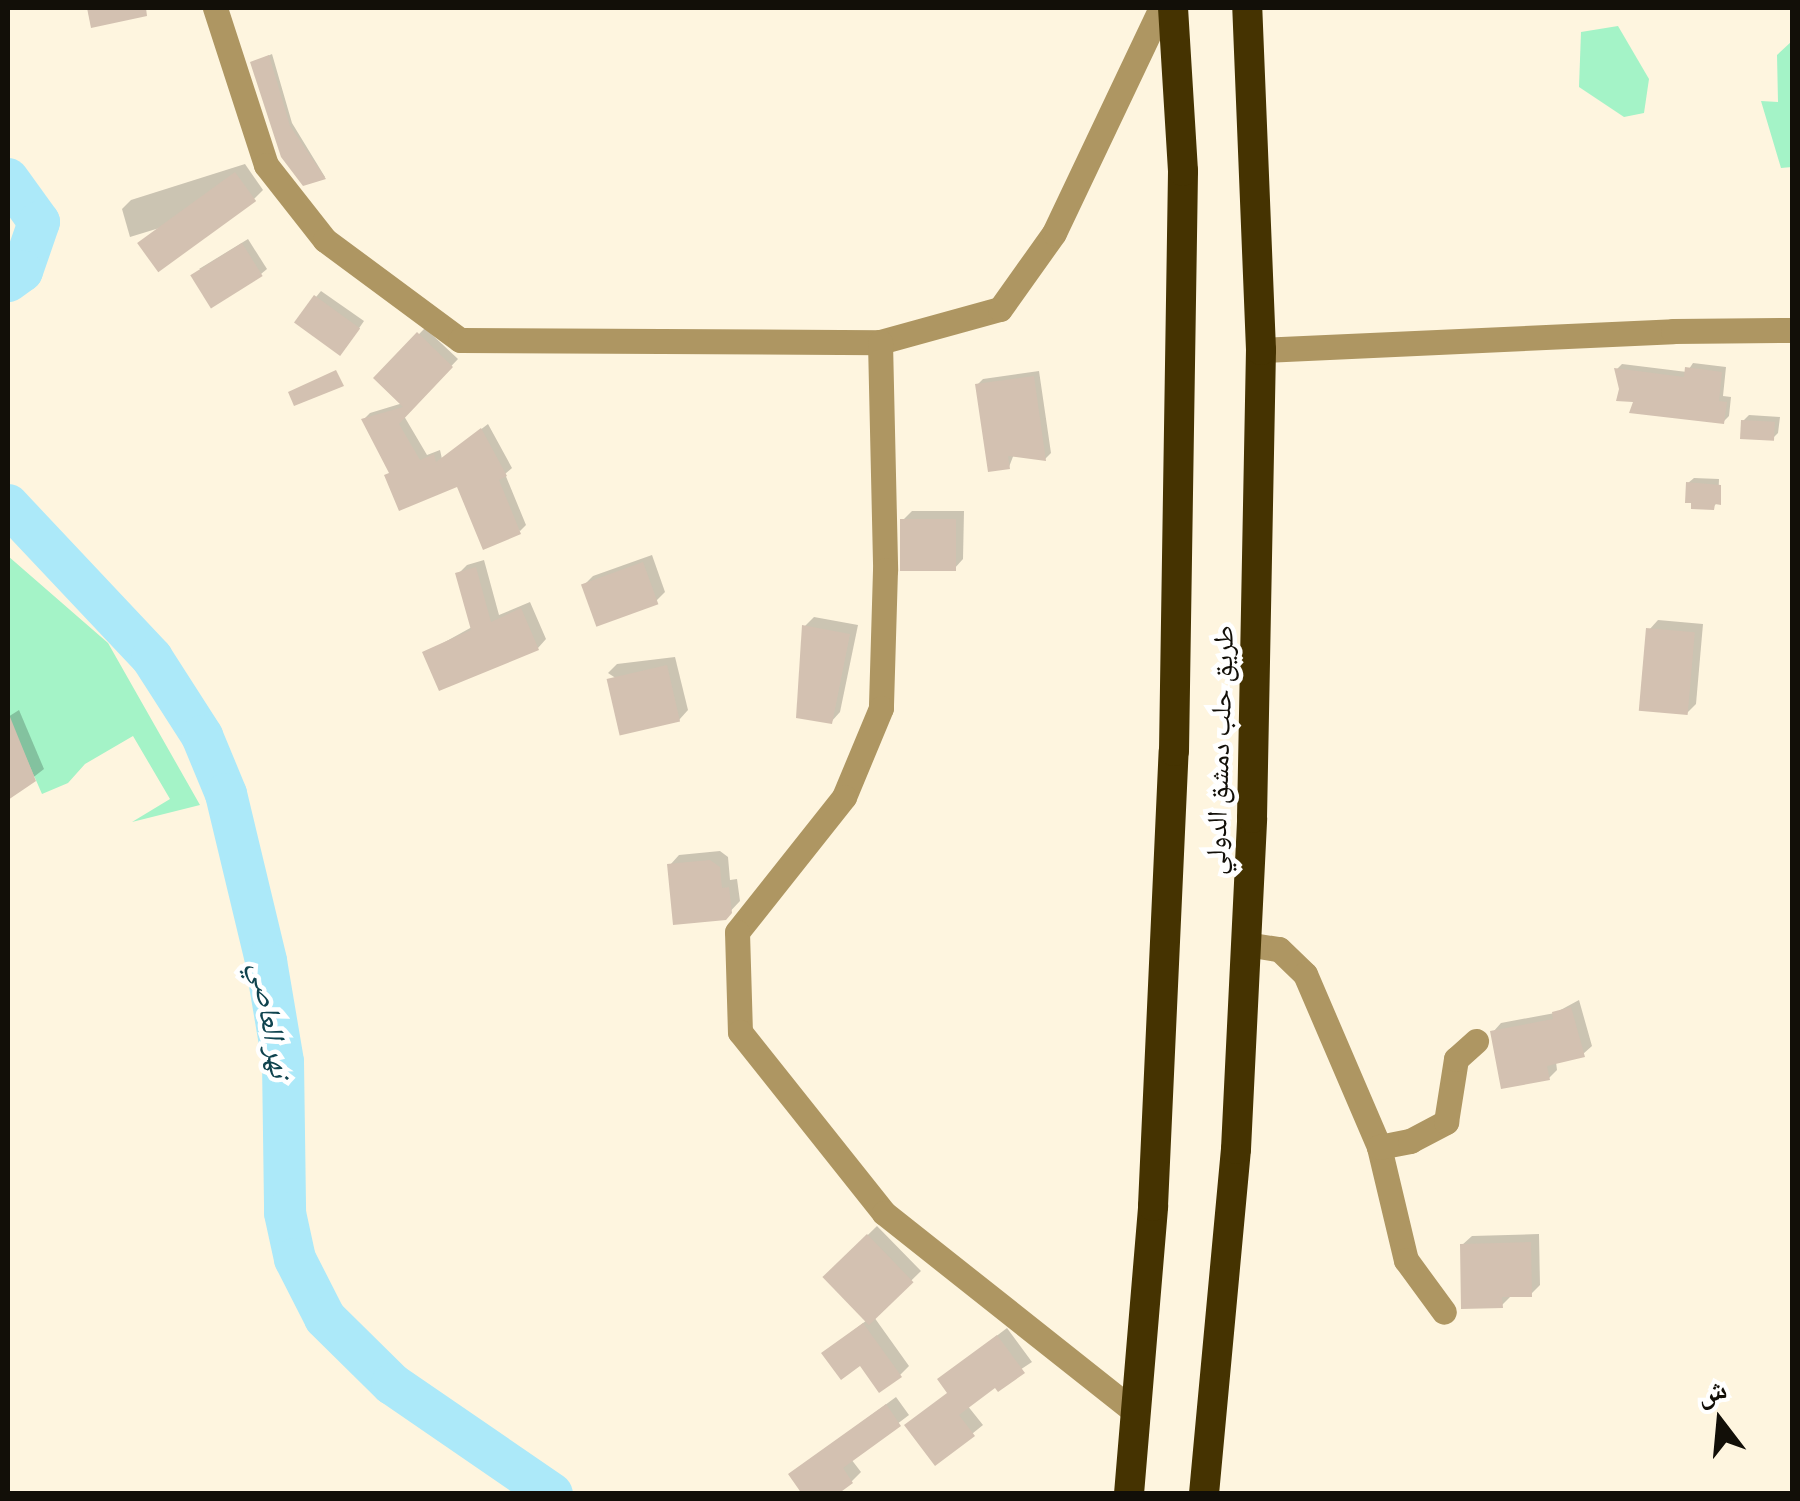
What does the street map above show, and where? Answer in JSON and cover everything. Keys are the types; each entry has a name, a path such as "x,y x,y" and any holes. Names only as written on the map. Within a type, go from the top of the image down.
{"highway":[{"path":"1129,1494 1154,1206 1174,751 1183,170 1174,8"},
{"name":"طريق حلب دمشق الدولي","path":"1210,1489 1236,1149 1246,944 1260,350 1247,8"}],"street":[{"path":"215,8 266,165 325,240 460,340 880,342 1000,309 1054,233 1161,8"},
{"path":"1260,350 1673,331 1792,330"},
{"path":"880,342 882,708 844,796 736,932 740,1032 884,1213 1136,1413"},
{"path":"1246,944 1280,949 1305,974 1379,1147 1406,1260 1444,1312"},
{"path":"1379,1147 1410,1141 1446,1122 1456,1058 1476,1041"}],"green space":[{"path":"1618,26 1649,79 1644,113 1624,117 1579,87 1581,32"},
{"path":"1792,41 1792,167 1781,168 1761,101 1778,102 1777,55"},
{"path":"8,556 108,643 200,805 132,822 170,799 133,736 85,764 68,783 42,794 8,716"}],"building":[{"path":"87,8 146,8 147,16 91,28"},
{"path":"269,55 290,126 326,179 303,186 281,157 250,62"},
{"path":"235,172 256,201 158,272 137,243"},
{"path":"242,243 263,276 211,308 190,275"},
{"path":"314,295 360,329 340,356 294,323"},
{"path":"417,332 453,367 399,424 420,460 434,454 436,462 481,428 507,476 499,480 521,534 483,550 457,487 399,511 384,475 389,473 361,419 403,407 373,378"},
{"path":"1685,367 1722,372 1719,401 1727,402 1724,424 1629,413 1633,402 1616,401 1619,389 1614,368 1684,377"},
{"path":"336,370 344,386 294,406 288,392"},
{"path":"1034,376 1046,461 1008,456 1010,469 988,472 975,384"},
{"path":"1741,420 1775,422 1774,441 1740,439"},
{"path":"1686,482 1721,485 1721,505 1715,504 1714,510 1691,509 1691,503 1685,503"},
{"path":"900,519 956,519 956,571 900,571"},
{"path":"643,562 658,604 596,627 581,585"},
{"path":"476,567 491,622 521,608 539,650 439,691 422,652 471,630 455,573"},
{"path":"802,625 850,634 832,724 796,718"},
{"path":"1646,628 1695,632 1688,715 1639,711"},
{"path":"667,665 680,722 620,735 607,679"},
{"path":"8,712 36,781 8,800"},
{"path":"710,860 720,867 722,888 729,887 732,913 726,920 673,925 667,864"},
{"path":"1571,1007 1585,1057 1547,1066 1550,1080 1501,1089 1490,1031 1553,1019 1552,1012"},
{"path":"867,1234 914,1282 869,1325 822,1277"},
{"path":"1531,1242 1532,1297 1502,1297 1503,1308 1461,1309 1460,1244"},
{"path":"863,1323 902,1377 879,1393 860,1366 841,1380 821,1353"},
{"path":"997,1335 1025,1373 998,1392 995,1388 959,1415 975,1436 935,1466 904,1425 947,1393 937,1379"},
{"path":"886,1404 901,1426 843,1468 853,1483 838,1494 802,1494 788,1474"}],"waterway":[{"path":"8,179 39,222 22,271 8,281"},
{"name":"نهر العاصي","path":"8,505 152,658 202,736 226,794 266,961 283,1062 285,1213 295,1259 325,1318 392,1384 552,1494"}]}
